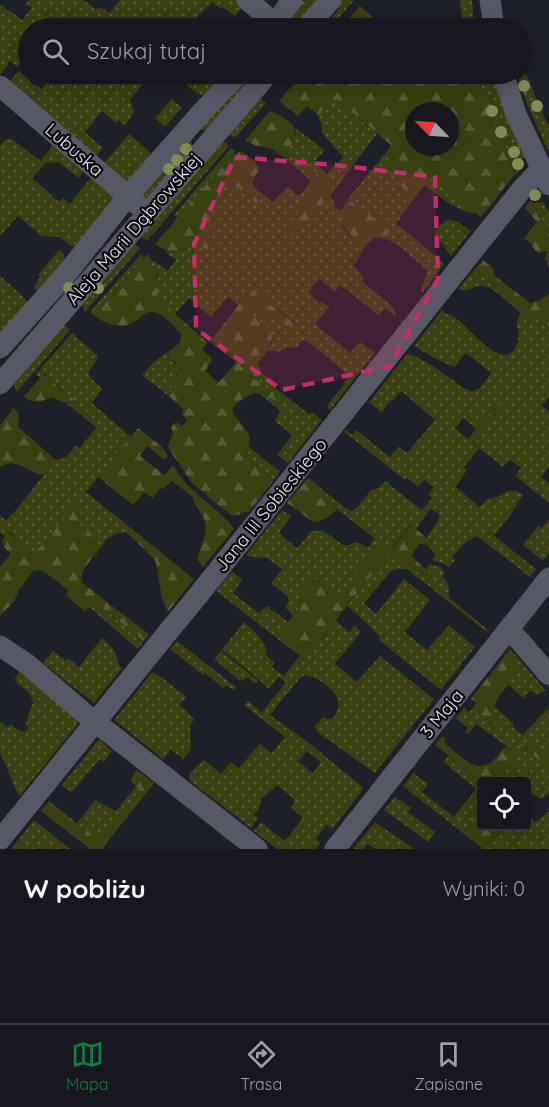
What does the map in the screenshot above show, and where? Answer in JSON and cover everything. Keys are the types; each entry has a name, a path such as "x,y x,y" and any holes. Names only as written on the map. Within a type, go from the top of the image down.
{"street":[{"path":"247,0 266,18"},
{"path":"280,18 292,0"},
{"path":"315,18 331,0"},
{"path":"490,0 493,18"},
{"path":"0,348 68,273 128,196 229,84"},
{"name":"Aleja Marii Dąbrowskiej","path":"1,381 259,84"},
{"path":"506,84 516,114 545,177"},
{"name":"Lubuska","path":"0,86 147,214"},
{"name":"Jana III Sobieskiego","path":"0,840 218,572 522,189 545,177"},
{"name":"3 Maja","path":"335,849 549,578"},
{"path":"508,630 549,675"},
{"path":"0,646 27,664 96,722 257,849"}],"highlighted area":[{"path":"235,157 335,165 435,177 438,279 390,366 282,390 196,329 194,244"}],"green space":[{"path":"29,0 84,0 95,9 101,7 109,13 120,0 239,0 245,5 235,16 212,2 197,18 24,18 32,8 26,4"},
{"path":"304,0 321,0 306,18 290,18"},
{"path":"341,0 354,0 339,18 331,18 340,8 336,5"},
{"path":"460,0 472,0 473,18 462,18"},
{"path":"0,4 19,18 18,66 10,61 0,75"},
{"path":"360,6 374,18 350,18"},
{"path":"18,72 18,84 33,84 41,89 45,84 143,84 130,100 134,112 125,125 118,120 116,123 102,111 85,132 103,148 96,156 9,82"},
{"path":"186,84 216,84 211,90 202,94 193,91"},
{"path":"237,84 250,84 208,132 198,128"},
{"path":"293,84 481,84 515,174 481,217 431,177 410,204 408,193 392,171 391,145 336,99 318,115 307,106 298,116 279,101"},
{"path":"481,84 499,84 527,157 522,159 521,168 516,175 504,148"},
{"path":"520,84 530,84 547,124 549,124 549,153"},
{"path":"260,98 266,103 235,138 230,134"},
{"path":"172,99 182,108 165,127 155,118"},
{"path":"336,99 377,134 335,189 311,168 310,180 283,157 289,158 289,149 296,133 295,128 325,150 314,162 327,174 343,157 322,133 318,115"},
{"path":"270,111 293,126 295,136 289,149 296,155 289,158 283,157 270,148 245,141"},
{"path":"129,134 155,156 130,185 104,163"},
{"path":"189,138 194,148 146,200 138,197"},
{"path":"10,139 41,161 52,143 82,170 78,178 59,162 45,163 32,178 59,202 63,198 70,204 94,174 119,196 76,249 59,237 41,236 18,216 0,236 0,145"},
{"path":"223,141 229,146 147,241 139,234"},
{"path":"391,146 392,171 410,198 410,204 396,224 444,264 423,292 421,289 428,271 386,238 389,231 348,199"},
{"path":"231,148 235,152 178,218 174,215"},
{"path":"240,151 251,158 259,169 252,183 260,194 257,204 239,188 228,184 215,193 210,204 213,226 207,250 201,245 174,252 162,249 155,244 233,154 236,155"},
{"path":"310,167 335,189 295,237 290,233 308,189"},
{"path":"431,177 477,213 456,207 424,185"},
{"path":"310,183 290,233 295,237 330,194 335,204 334,208 342,210 341,221 344,228 355,240 365,246 354,266 361,274 364,283 396,313 395,316 385,308 379,315 340,285 335,292 319,279 308,292 320,303 329,307 315,324 350,353 360,342 375,353 330,410 327,407 348,375 305,340 301,341 296,348 289,347 278,352 267,350 272,343 267,327 250,314 252,309 255,308 274,320 299,326 251,289 238,305 228,297 211,317 189,298 175,314 157,299 158,274 154,260 167,271 176,260 164,251 179,251 201,245 207,250 213,226 210,205 215,193 228,184 239,188 257,204 260,197 259,191 273,202 288,187 299,196"},
{"path":"348,199 390,231 386,238 374,238 365,246 356,242 341,221 341,213"},
{"path":"531,200 549,235 549,268 545,258 547,252 538,253 527,240 523,239 537,222 525,208"},
{"path":"543,202 549,213 549,235 533,203"},
{"path":"448,220 458,222 471,231 451,256 435,235 440,226"},
{"path":"132,241 140,248 85,312 82,304"},
{"path":"59,250 65,260 38,291 34,288 40,277 39,274"},
{"path":"141,254 144,257 94,315 90,312"},
{"path":"147,254 156,269 158,299 207,342 202,350 212,360 205,371 218,382 235,364 235,361 210,342 251,289 299,327 287,326 255,308 252,309 251,313 269,329 271,340 266,353 249,375 281,399 277,401 256,393 240,401 232,410 249,435 247,459 274,480 248,513 245,511 233,516 228,513 191,482 168,447 173,433 171,427 176,422 182,426 187,421 182,414 184,409 166,394 178,379 177,366 169,356 169,351 180,341 180,332 164,317 154,312 147,313 132,323 121,326 104,322 94,315"},
{"path":"483,260 493,268 494,275 530,303 549,294 549,329 474,270"},
{"path":"474,270 549,329 549,397 542,406 549,411 549,467 541,477 549,483 549,503 515,476 521,468 510,460 503,467 479,448 464,467 467,470 456,487 480,507 488,499 508,491 517,491 523,495 494,536 536,569 530,577 477,536 457,550 452,557 455,560 449,567 432,560 436,555 427,545 432,542 427,538 439,514 430,509 416,529 410,525 390,551 380,543 340,599 315,579 307,585 300,596 299,611 294,623 278,636 306,658 336,620 349,632 355,625 361,632 335,664 357,682 380,656 434,699 375,773 317,732 315,726 323,717 333,718 338,707 337,698 320,681 305,675 300,678 270,715 309,743 364,788 332,829 326,825 316,838 320,843 316,849 277,849 254,831 261,822 285,841 303,818 291,808 294,799 277,785 261,799 260,806 254,815 258,818 251,828 189,780 190,773 204,760 221,774 231,762 239,768 260,744 272,753 285,737 244,705 248,701 262,712 286,682 279,677 269,689 222,650 244,622 262,641 267,656 275,663 272,667 284,676 300,656 216,591 232,571 242,580 233,593 256,611 259,613 267,606 288,622 293,616 286,608 289,600 287,596 271,583 282,569 267,558 246,555 282,510 291,516 279,533 297,548 312,531 328,534 343,545 357,542 366,547 375,539 304,483 308,478 345,508 352,511 370,491 378,488 385,481 422,510 432,498 428,495 433,487 424,480 418,487 407,478 405,480 344,432 346,430 352,435 356,430 390,457 399,447 407,453 435,420 401,391 392,401 390,400 382,413 369,402 407,354 424,361 465,388 473,391 480,388 491,373 466,353 454,367 414,346 442,310 458,320 494,351 502,355 509,354 515,349 518,339 517,323 521,313 496,292 486,287 458,289","holes":["503,406 474,444 455,428 463,418 476,429","307,751 321,762 313,773 298,761"]},
{"path":"0,276 28,303 0,340"},
{"path":"61,323 70,330 17,392 12,381"},
{"path":"72,333 98,356 89,375 102,389 92,403 131,437 86,492 127,525 127,533 111,536 94,558 95,542 79,524 78,501 34,555 9,532 5,536 0,533 0,516 6,520 56,460 65,458 76,446 80,448 96,427 66,403 76,402 44,374 40,378 36,374"},
{"path":"169,351 168,355 177,366 178,379 166,394 142,375"},
{"path":"258,363 261,372 274,383 273,386 310,415 312,412 322,420 288,463 277,455 292,435 275,421 280,411 259,393 278,401 249,374"},
{"path":"43,374 76,402 66,403 52,397 35,402 24,397"},
{"path":"496,406 504,406 474,444 468,439"},
{"path":"14,408 18,415 18,427 56,460 45,475 13,463 0,467 0,425"},
{"path":"138,428 162,447 168,456 165,460 147,446 140,456 164,475 173,466 187,485 234,529 203,567 197,559 206,526 193,497 172,481 164,489 160,488 153,498 144,493 133,505 98,477"},
{"path":"248,446 280,472 274,480 247,459"},
{"path":"304,483 337,509 326,518 313,522 287,503"},
{"path":"78,501 82,508 79,524 93,536 96,544 94,556 83,571 83,583 149,634 144,641 94,601 85,612 67,596 68,591 43,571 33,571 14,601 0,616 0,567 10,555 3,543 5,535 8,532 34,554"},
{"path":"549,519 549,553 543,561 523,545 538,526 542,528"},
{"path":"127,525 194,579 168,612 162,598 156,563 127,533"},
{"path":"411,525 432,542 427,545 420,543 411,556 426,569 433,585 390,551"},
{"path":"380,543 390,551 306,658 278,636 296,619 300,596 308,584 315,579 340,599"},
{"path":"390,551 434,583 426,569 429,564 440,567 445,572 442,576 448,586 449,598 488,630 487,632 407,569 391,571 364,603 376,614 404,579 430,600 405,632 427,650 449,625 475,647 441,690 379,640 380,637 347,606"},
{"path":"94,601 144,641 138,649 89,607"},
{"path":"102,638 115,651 122,668 94,703 43,663 53,651 66,661 68,658 79,667"},
{"path":"177,641 236,687 233,690 227,686 223,688 205,673 203,675 170,649"},
{"path":"510,649 519,659 511,674 511,683 496,702 495,726 473,708 476,703 471,699"},
{"path":"221,651 259,681 256,684 248,678 240,681 214,659"},
{"path":"519,659 546,691 536,694 530,691 523,698 509,685 511,683 510,674"},
{"path":"21,669 77,716 74,719 77,725 19,797 0,752 0,722 7,727 11,724 21,731 26,731 28,728 26,724 33,703 30,694 14,680"},
{"path":"152,672 186,697 180,705 194,719 190,727 191,749 184,759 171,750 163,759 114,720"},
{"path":"494,706 523,735 547,709 549,711 549,752 547,754 530,746 520,745 549,768 549,792 541,799 531,793 531,777 496,777 497,773 508,769 513,751 476,724 468,734 465,732 468,728 456,718 464,708 469,712 473,708 494,725"},
{"path":"442,736 445,743 461,757 479,766 491,762 505,747 513,751 515,763 513,767 497,773 495,777 477,779 435,745"},
{"path":"99,739 112,751 104,762 100,759 72,792 61,786"},
{"path":"524,743 547,754 549,752 549,768 520,745"},
{"path":"448,756 477,779 477,811 464,834 403,786 413,773 428,784 422,792 454,817 476,789 443,762"},
{"path":"137,770 154,783 102,849 90,849 41,811 49,801 97,839 107,833 138,793 138,788 131,781"},
{"path":"136,786 138,793 107,833 97,839 77,823 95,800 116,811"},
{"path":"395,797 411,808 408,812 435,832 428,842 384,810"},
{"path":"549,811 549,849 482,848 502,831 531,831 531,818 535,823"},
{"path":"476,812 477,831 502,831 482,848 464,834"},
{"path":"34,820 70,849 11,849"},
{"path":"375,822 414,849 375,849 368,844 364,849 353,849"}]}
